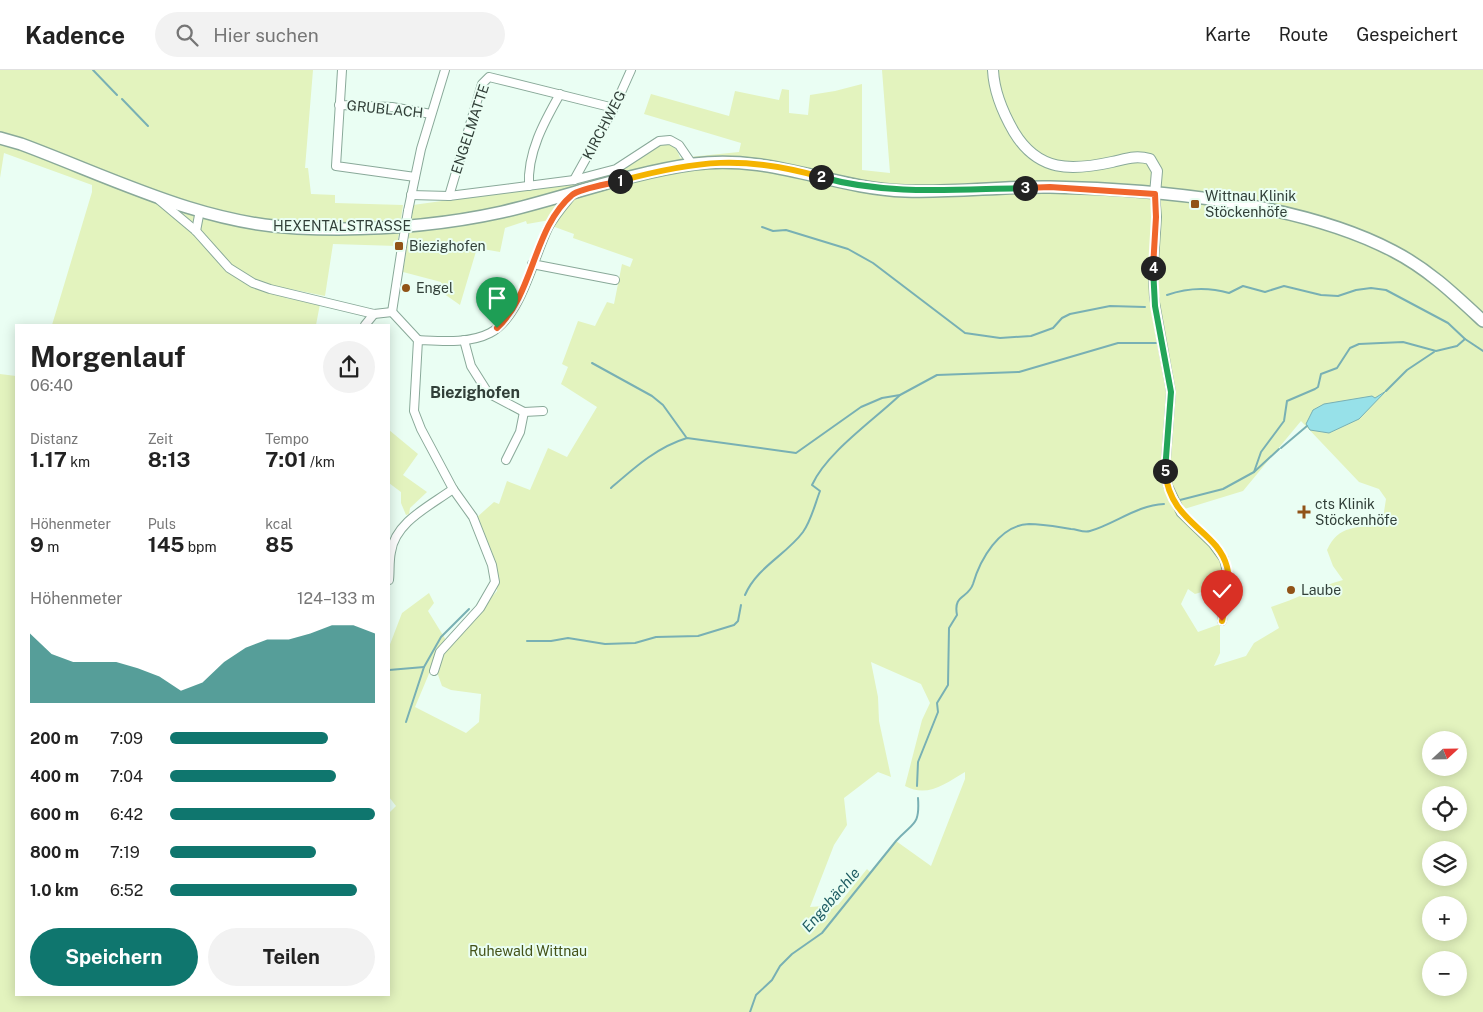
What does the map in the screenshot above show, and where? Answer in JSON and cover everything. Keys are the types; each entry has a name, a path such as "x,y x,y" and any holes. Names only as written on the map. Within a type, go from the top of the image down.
{"main road":[{"name":"HEXENTALSTRASSE","path":"0,138 21,144 153,195 200,210 260,224 295,228 376,229 448,222 573,194 692,164 746,162 798,171 856,185 905,191 1050,187 1155,194 1264,209 1332,225 1359,235 1393,251 1433,276 1483,321"}],"street":[{"path":"342,70 336,166 415,177"},
{"path":"434,671 440,652 480,608 495,582 492,565 473,518 453,489 414,412 418,340 392,312 411,195 431,114 445,70"},
{"name":"KIRCHWEG","path":"574,180 614,108 631,70"},
{"path":"993,70 1002,109 1017,136 1032,154 1051,165 1065,168 1099,165 1140,156 1150,159 1157,171 1154,297 1171,392 1165,472 1171,494 1181,513 1213,544 1224,559 1229,581 1222,621"},
{"name":"ENGELMATTE","path":"449,196 484,80 489,77 614,108"},
{"path":"529,186 528,173 540,134 560,94"},
{"name":"GRUBLACH","path":"339,105 392,107 431,114"},
{"path":"411,195 449,196 574,180 616,169 659,141 670,140 679,145 685,151 692,164"},
{"path":"418,340 464,340 489,334 506,320 516,305 549,227 573,194"},
{"name":"HEXENTALSTRASSE","path":"153,195 196,231 229,268 253,283 270,289 374,314 392,312"},
{"path":"196,231 200,210"},
{"path":"532,264 615,280"},
{"path":"366,324 374,314"},
{"path":"464,340 471,366 488,393 524,412 543,411"},
{"path":"506,460 520,432 524,412"},
{"path":"390,552 393,541 404,525 453,489"}],"green space":[{"path":"0,70 313,70 305,168 308,168 311,194 335,195 335,203 403,205 397,246 333,244 325,296 290,289 286,298 320,304 316,324 52,324 92,192 92,185 4,153 0,178"},
{"name":"Ruhewald Wittnau","path":"882,70 1483,70 1483,1012 0,1012 0,374 15,376 15,996 390,996 390,812 396,806 390,798 390,644 402,613 429,593 434,603 428,611 449,645 497,591 496,565 476,518 494,502 499,504 507,481 530,490 548,448 567,457 597,407 561,384 568,367 562,364 578,321 595,326 607,302 614,304 622,264 630,267 633,259 573,238 574,234 552,226 550,220 527,224 526,221 505,228 500,252 477,248 460,305 440,291 441,282 403,272 413,205 593,180 622,169 661,144 674,146 680,158 739,152 741,143 644,114 651,94 729,116 735,91 779,100 782,89 789,90 789,113 808,115 810,95 862,84 862,170 890,173","holes":["1301,421 1359,482 1379,489 1386,499 1382,525 1357,527 1343,531 1337,536 1327,550 1333,566 1343,580 1271,607 1279,628 1254,643 1246,656 1214,666 1220,653 1220,624 1198,632 1181,604 1188,589 1195,594 1208,590 1212,601 1228,598 1224,559 1181,510 1243,491","871,662 921,684 930,703 922,720 905,786 921,791 928,790 943,785 965,772 965,779 931,866 896,841 870,872 867,869 838,905 810,907 834,845 847,825 844,798 878,772 891,777 879,721 878,697","431,669 437,672 442,686 451,690 481,694 479,722 466,733 415,707"]},
{"path":"390,431 418,454 403,475 427,492 410,508 409,514 406,515 401,503 401,492 390,484"}],"water":[{"path":"1386,391 1359,419 1329,433 1310,430 1306,424 1313,410 1324,404 1372,396 1375,398"}],"waterway":[{"path":"93,70 117,95"},
{"path":"122,99 148,126"},
{"path":"762,227 773,231 786,230 848,249 873,263 965,333 1000,338 1031,336 1053,328 1062,318 1070,314 1110,306 1145,307"},
{"path":"1167,295 1198,289 1229,293 1243,286 1265,292 1284,286 1321,295 1338,296 1356,290 1371,288 1386,290 1448,323 1465,339"},
{"name":"Engebächle","path":"1180,500 1223,489 1254,472 1261,452 1284,421 1287,401 1318,387 1321,374 1337,368 1350,348 1359,344 1403,342 1436,351 1457,346 1465,339 1483,351"},
{"path":"611,488 656,453 687,438 796,453 861,407 882,398 900,395 937,375 1019,372 1118,343 1156,343"},
{"path":"1386,391 1407,370 1434,352"},
{"path":"592,363 652,396 663,405 686,437"},
{"path":"745,595 750,585 764,569 788,548 806,528 820,491 812,485 828,461 900,395"},
{"path":"1281,448 1307,426"},
{"path":"1254,472 1279,449"},
{"name":"Engebächle","path":"917,786 918,762 938,712 937,703 948,685 949,628 957,615 957,603 971,589 980,565 992,545 1009,530 1018,526 1040,524 1087,531 1099,528 1135,511 1164,504"},
{"path":"527,641 551,641 568,638 605,644 635,643 656,637 698,636 734,625 738,621 741,605"},
{"path":"406,722 424,667 441,637 469,609"},
{"path":"390,670 424,667"},
{"name":"Engebächle","path":"750,1012 756,995 772,980 780,966 792,954 822,933 896,841 914,823 918,814 918,798"}],"place":[{"name":"Wittnau Klinik Stöckenhöfe","path":"1195,204"},
{"name":"Biezighofen","path":"399,246"},
{"name":"Engel","path":"406,288"},
{"name":"cts Klinik Stöckenhöfe","path":"1304,512"},
{"name":"Laube","path":"1291,590"}],"district":[{"name":"Biezighofen","path":"475,392"}],"route":[{"path":"497,328 511,314 549,227 555,216 573,194 692,164 721,161 746,162 769,165 856,185 905,191 1050,187 1155,194 1154,297 1171,392 1171,416 1165,472 1174,503 1185,518 1213,544 1224,559 1229,581 1228,598 1222,621"}]}
